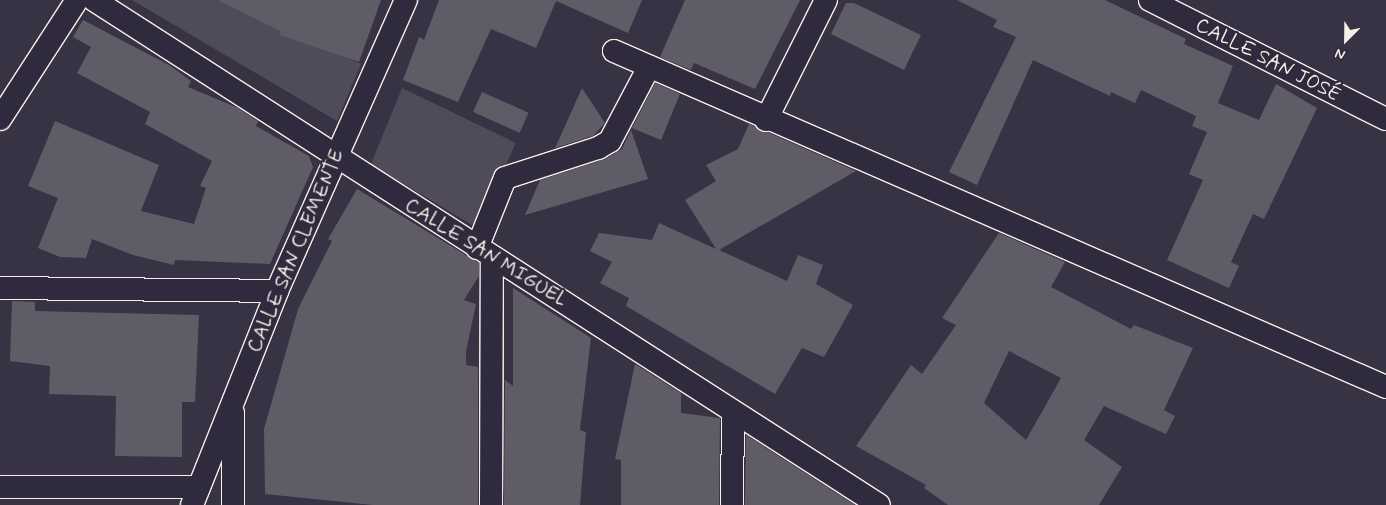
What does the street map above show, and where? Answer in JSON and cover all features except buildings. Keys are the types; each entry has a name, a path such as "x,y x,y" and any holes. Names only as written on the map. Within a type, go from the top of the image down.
{"street":[{"path":"0,119 76,0"},
{"name":"CALLE SAN MIGUEL","path":"94,0 335,158 879,505"},
{"name":"CALLE SAN CLEMENTE","path":"196,496 277,291 406,0"},
{"path":"766,120 826,0"},
{"name":"CALLE SAN JOSÉ","path":"1150,0 1386,119"},
{"path":"614,51 766,120 1386,387"},
{"path":"490,505 485,252 505,178 598,148 610,140 649,67"},
{"path":"0,288 277,291"},
{"path":"233,402 233,505"},
{"path":"732,505 733,412"},
{"path":"0,487 196,496"}],"shaded area":[{"path":"132,0 217,0 361,64 337,121"},
{"path":"402,88 516,143 477,228 371,164"}]}
